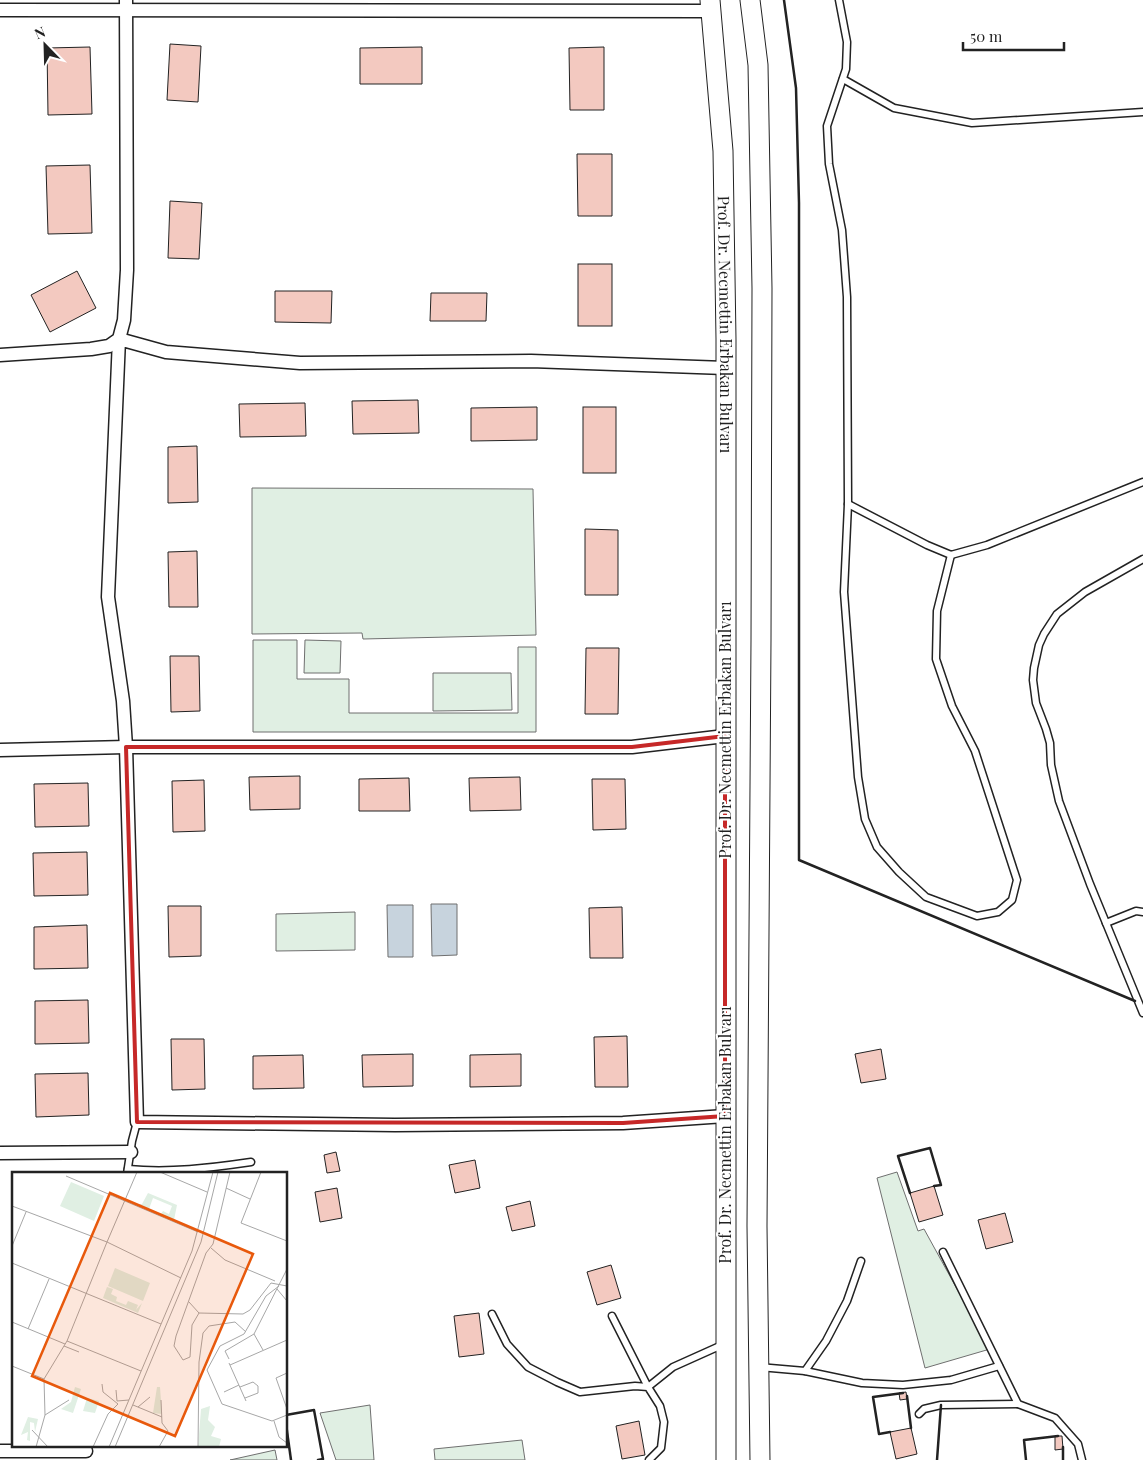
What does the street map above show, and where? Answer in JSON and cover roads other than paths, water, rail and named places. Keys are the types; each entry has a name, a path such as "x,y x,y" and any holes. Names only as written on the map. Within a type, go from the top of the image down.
{"main road":[{"name":"Prof. Dr. Necmettin Erbakan Bulvarı","path":"750,0 758,65 762,288 757,1216 760,1460"},
{"name":"Prof. Dr. Necmettin Erbakan Bulvarı","path":"711,5 724,151 726,368 726,1460"}],"street":[{"path":"126,5 127,270 124,320 119,339 108,597 123,701 126,747 137,1122 623,1123 725,1116"},
{"path":"0,10 126,5 711,5"},
{"path":"0,355 91,349 108,346 119,339 166,352 300,363 531,361 726,368"},
{"path":"0,750 126,747 632,748 725,736"},
{"path":"0,1153 131,1152"},
{"path":"0,1451 87,1452"}],"lane":[{"path":"839,0 847,42 846,69 827,126 829,164 842,230 847,297 848,504 844,592 858,777 865,819 877,847 899,872 926,897 977,916 998,912 1012,900 1017,880 975,751 952,706 936,660 937,611 951,555"},
{"path":"842,79 894,108 972,123 1143,112"},
{"path":"848,504 951,555 986,545 1143,482"},
{"path":"1143,559 1086,592 1057,614 1044,634 1037,651 1034,668 1034,692 1050,744 1051,766 1056,790 1106,923 1143,1013"},
{"path":"1106,923 1136,912 1143,912"},
{"path":"137,1122 127,1172 209,1168 250,1162"},
{"path":"943,1252 1018,1404"},
{"path":"805,1371 826,1341 847,1301 861,1261"},
{"path":"492,1314 507,1344 528,1367 580,1392 635,1386 648,1387 673,1367 726,1344"},
{"path":"612,1316 648,1387 660,1406 664,1422 661,1448 649,1460"},
{"path":"759,1367 805,1371 862,1383 903,1384 951,1380 999,1366"},
{"path":"919,1414 924,1409 941,1404 1018,1404 1055,1418 1078,1444 1082,1460"}]}
